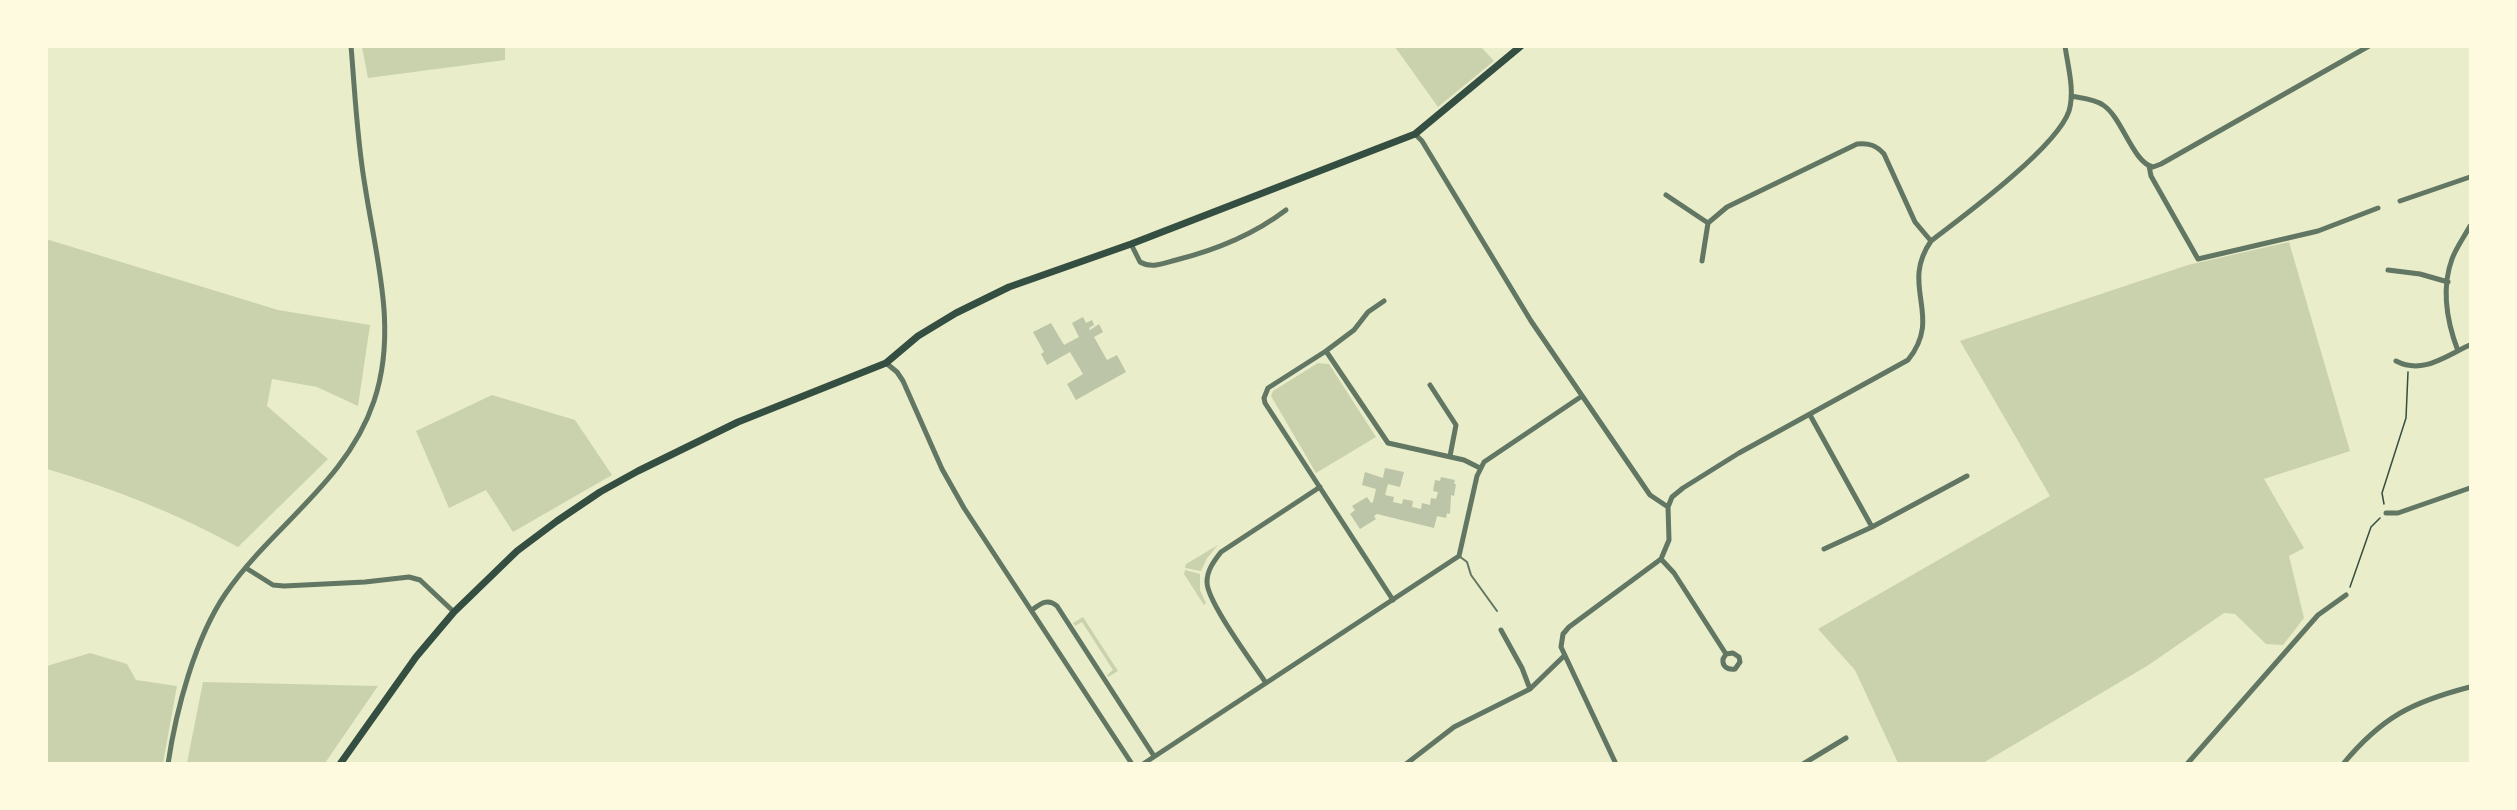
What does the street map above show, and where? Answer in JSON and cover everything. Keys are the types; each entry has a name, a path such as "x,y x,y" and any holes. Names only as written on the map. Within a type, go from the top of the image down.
{"main road":[{"path":"339,764 416,657 454,612 517,551 557,521 610,487 738,422 886,363 918,336 956,313 1009,287 1131,244 1415,134 1521,46"}],"street":[{"path":"168,764 181,700 208,623 226,593 246,568 321,490 342,464 364,427 380,380 386,324 384,294 364,184 351,46"},
{"path":"1616,764 1564,656 1560,641 1569,627 1661,559 1669,540 1668,507 1672,497 1739,453 1900,365 1915,350 1924,326 1918,275 1924,252 1932,241 2008,179 2045,144 2064,122 2071,96 2065,46"},
{"path":"2149,166 2161,164 2369,46"},
{"path":"2071,96 2101,103 2111,111 2149,166 2151,176 2198,259 2318,231 2378,208"},
{"path":"1415,134 1422,141 1531,321 1650,495 1668,507"},
{"path":"1702,261 1708,223 1727,207 1857,144 1872,145 1884,154 1916,222 1932,241"},
{"path":"2400,201 2470,177"},
{"path":"1666,195 1708,223"},
{"path":"1131,244 1140,262 1153,266 1209,252 1271,221 1286,210"},
{"path":"2458,351 2448,323 2448,282 2453,256 2470,226"},
{"path":"2388,270 2420,274 2448,282"},
{"path":"1384,301 1368,312 1354,330 1268,388 1264,398 1265,403 1393,600"},
{"path":"2396,361 2408,367 2429,364 2470,345"},
{"path":"1326,351 1388,443 1450,456 1480,468"},
{"path":"886,363 903,381 942,469 964,508 1132,764"},
{"path":"1430,385 1456,425 1450,456"},
{"path":"1143,764 1459,556 1480,468 1489,458 1582,396"},
{"path":"1810,415 1872,527"},
{"path":"1824,549 1872,527 1967,476"},
{"path":"1266,683 1211,598 1207,580 1210,569 1221,552 1320,488"},
{"path":"2386,513 2398,513 2470,488"},
{"path":"1661,559 1674,573 1726,654"},
{"path":"246,568 273,585 284,586 410,577 420,580 454,612"},
{"path":"2187,764 2318,615 2346,595"},
{"path":"1032,610 1044,602 1057,606 1154,756"},
{"path":"1501,630 1522,668 1530,689"},
{"path":"1406,764 1454,727 1530,689 1564,656"},
{"path":"2343,764 2366,737 2392,717 2417,704 2470,687"},
{"path":"1803,764 1846,738"}],"lane":[{"path":"1459,556 1467,562 1471,575 1497,611"}],"path":[{"path":"2346,595 2371,527 2386,513 2382,493 2406,417 2408,367"}],"green space":[{"path":"362,47 505,47 505,60 368,78"},
{"path":"1395,47 1481,47 1494,61 1438,107"},
{"path":"46,239 278,310 370,325 358,406 317,387 272,379 267,406 328,459 238,547 144,503 47,469"},
{"path":"2289,242 2350,451 2264,479 2304,548 2289,556 2304,618 2283,645 2266,644 2235,614 2224,613 2147,666 1983,763 1898,763 1855,670 1818,629 2050,496 1960,341 2188,265"},
{"path":"1318,363 1329,364 1376,437 1316,473 1271,396 1273,391"},
{"path":"492,395 575,420 612,475 513,532 486,490 449,508 416,431"},
{"path":"1218,545 1207,558 1201,571 1185,568 1186,564"},
{"path":"1185,570 1200,574 1200,590 1206,603 1204,605 1184,574"},
{"path":"1083,617 1118,671 1108,677 1107,675 1113,670 1082,622 1075,626 1073,623"},
{"path":"90,653 127,664 136,680 177,686 163,763 47,763 47,666"},
{"path":"203,682 378,686 325,763 187,763"}],"building":[{"path":"1083,317 1086,323 1092,320 1094,325 1089,328 1090,330 1099,324 1103,332 1094,337 1107,360 1117,355 1126,372 1076,400 1067,384 1083,374 1070,352 1047,365 1041,354 1044,352 1033,332 1051,323 1064,345 1079,337 1072,323"},
{"path":"1385,468 1404,472 1400,487 1388,484 1385,495 1394,497 1393,502 1402,504 1403,499 1413,501 1412,507 1421,509 1422,503 1430,505 1431,498 1436,499 1438,492 1433,491 1435,480 1440,481 1441,477 1455,480 1450,514 1447,513 1446,518 1437,516 1434,528 1377,514 1374,516 1376,519 1360,529 1350,514 1355,510 1352,506 1367,497 1371,503 1373,502 1376,489 1362,485 1365,472 1383,478"}]}
